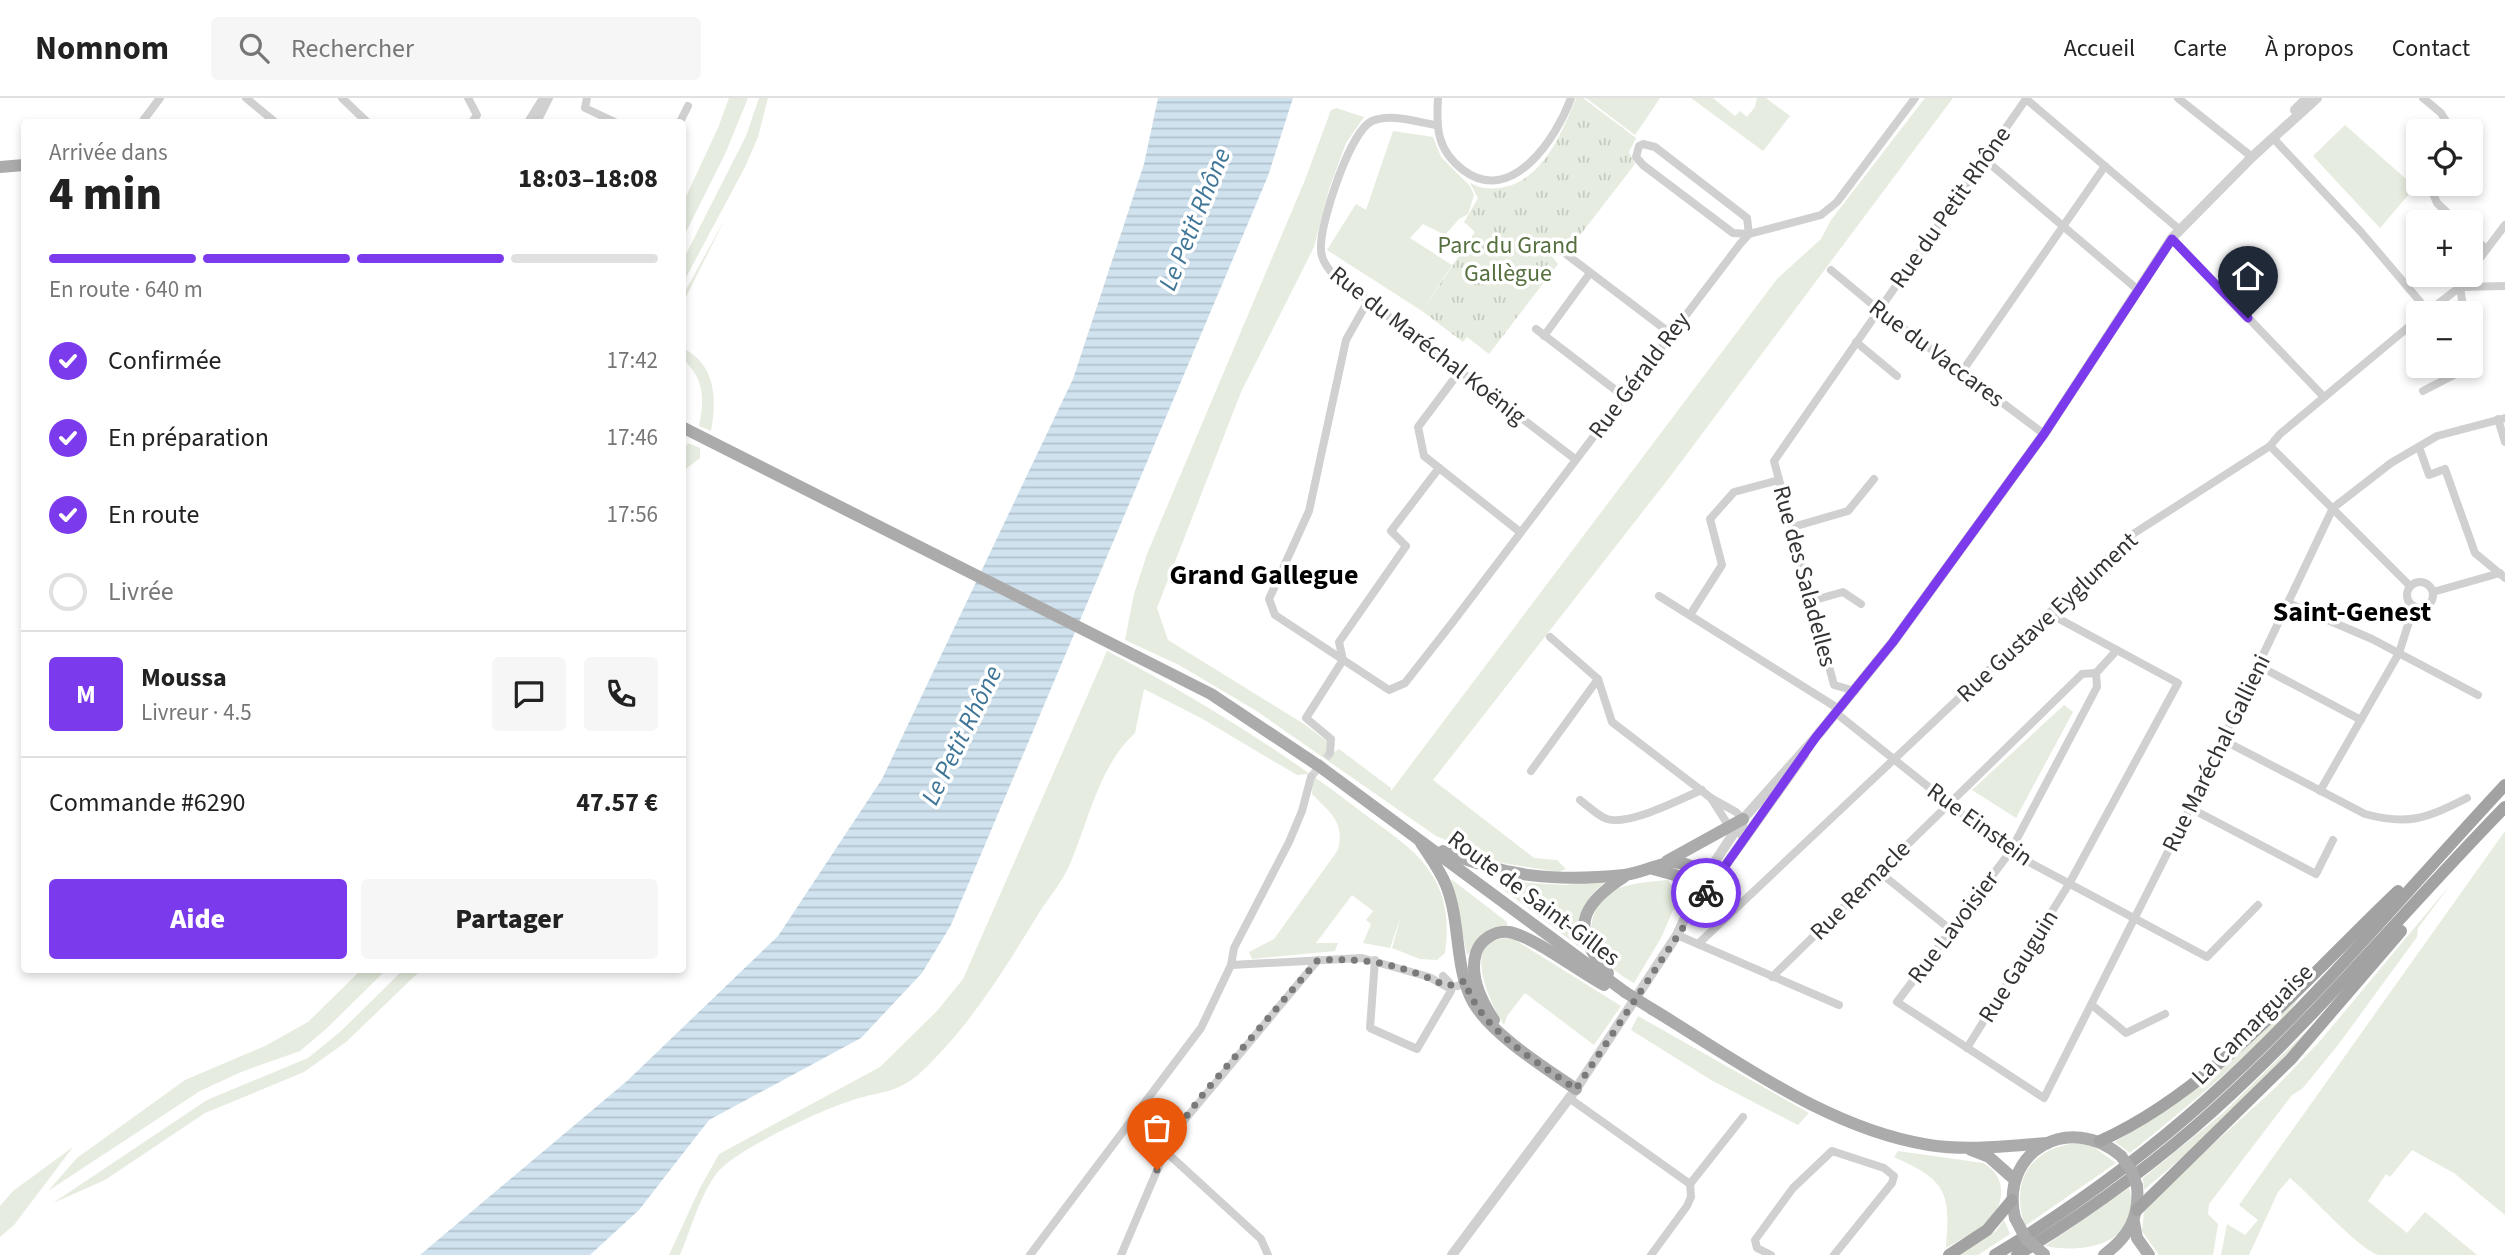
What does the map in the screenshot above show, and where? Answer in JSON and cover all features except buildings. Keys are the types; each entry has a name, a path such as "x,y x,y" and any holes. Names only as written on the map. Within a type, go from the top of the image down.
{"highway":[{"name":"La Camarguaise","path":"1995,1255 2113,1176 2206,1101 2303,1006 2505,785"},
{"name":"La Camarguaise","path":"2017,1255 2111,1192 2213,1111 2314,1012 2505,807"},
{"path":"2135,1216 2299,1050 2505,816"},
{"path":"2100,1141 2139,1119 2210,1068 2290,997 2465,828"},
{"path":"1949,1255 1987,1230 2012,1200"}],"main road":[{"path":"0,158 21,157"},
{"path":"0,167 21,165"},
{"name":"Route de Saint-Gilles","path":"686,429 1211,694 1266,729 1382,811 1625,992 1785,1089 1851,1122 1888,1136 1967,1148 2047,1143 2073,1136 2100,1141"},
{"path":"1417,837 1480,866 1509,874 1562,879 1627,875 1653,869 1732,829 1743,818"},
{"path":"1417,837 1447,887 1468,975 1485,1004 1503,1033 1572,1093"},
{"path":"1666,862 1684,863 1705,882"},
{"path":"1653,869 1705,882"},
{"path":"1625,992 1586,944 1583,929 1586,912 1596,896 1627,875"},
{"path":"1683,877 1689,907"},
{"path":"1468,975 1482,942 1494,933 1508,932 1525,938 1606,986 1625,992"},
{"path":"2100,1141 2121,1156 2131,1170 2137,1186 2137,1238 2148,1255"},
{"path":"2045,1254 2026,1239 2015,1218 2012,1200 2015,1180 2023,1163 2047,1143"},
{"name":"Route de Saint-Gilles","path":"1967,1148 1989,1157 2015,1180"},
{"path":"2104,1255 2122,1241 2135,1216"}],"street":[{"path":"144,119 160,98"},
{"path":"246,98 271,119"},
{"path":"342,98 364,119"},
{"path":"468,98 477,115 474,119"},
{"path":"530,119 543,98"},
{"path":"538,119 549,98"},
{"path":"587,98 585,108 609,119"},
{"path":"1438,98 1436,125 1439,140 1450,160 1470,175 1492,180 1511,176 1545,149 1561,125 1571,98"},
{"path":"1749,234 1747,218 1650,144 1639,146 1636,156 1643,165 1733,233 1749,234 1821,215 1837,202 1915,98"},
{"path":"2178,98 2252,157"},
{"path":"2273,138 2307,98"},
{"path":"1744,837 1743,818 1855,691 2044,434 2172,239 2252,157 2317,98"},
{"path":"2423,98 2445,119"},
{"name":"Rue du Petit Rhône","path":"1879,310 2025,99 2180,230"},
{"path":"682,119 688,106"},
{"name":"Rue du Maréchal Koënig","path":"1436,125 1388,118 1369,122 1351,145 1321,247 1323,263 1367,301 1575,459"},
{"path":"2273,138 2417,301"},
{"path":"1983,159 2137,289"},
{"path":"1961,373 2105,166"},
{"path":"2483,251 2505,225"},
{"name":"Rue Gérald Rey","path":"1343,660 1389,690 1405,683 1670,333 1749,234"},
{"path":"2172,239 2324,397"},
{"path":"1558,248 1670,333"},
{"name":"Rue du Vaccares","path":"1831,270 1879,310 2044,434"},
{"path":"1544,335 1590,273"},
{"path":"2483,286 2505,286"},
{"path":"2442,301 2460,287"},
{"path":"2460,287 2462,301"},
{"path":"1343,660 1275,615 1269,598 1309,511 1346,340 1367,301"},
{"name":"Rue des Saladelles","path":"1855,691 1834,685 1774,461 1879,310"},
{"path":"1536,329 1622,396"},
{"name":"Rue Gustave Eyglument","path":"1698,944 2133,534 2270,446 2406,329"},
{"path":"1856,342 1897,376"},
{"path":"1460,371 1418,427 1424,456 1520,532"},
{"path":"2423,391 2448,378"},
{"path":"2502,419 2505,442"},
{"name":"Rue Maréchal Gallieni","path":"1967,1048 2045,1098 2190,808 2333,508 2391,463 2437,436 2502,419"},
{"path":"2270,446 2410,586"},
{"path":"2419,447 2429,475 2445,469 2475,552 2502,576"},
{"path":"1330,753 1331,739 1306,718 1343,660 1339,642 1406,546 1391,531 1439,468"},
{"path":"1793,527 1848,511 1874,479"},
{"path":"1690,615 1722,565 1710,519 1734,492 1779,480"},
{"path":"2433,592 2502,576"},
{"path":"2418,582 2428,584 2433,592 2431,601 2424,607 2414,607 2407,597 2410,586 2418,582"},
{"path":"1811,601 1843,592 1861,604"},
{"name":"Rue Einstein","path":"1660,596 1821,697 1895,761 2010,852 2134,920 2207,957 2259,905"},
{"path":"2288,603 2399,653 2479,695"},
{"path":"2320,790 2399,653 2414,607"},
{"path":"2050,614 2116,650 2096,673"},
{"path":"1550,637 1598,679 1612,722 1711,798 1743,818"},
{"name":"Rue Gauguin","path":"1967,1048 2069,884 2178,683 2116,650"},
{"path":"2259,666 2361,720"},
{"name":"Rue Remacle","path":"1772,977 1947,803 2082,674 2096,673"},
{"name":"Rue Lavoisier","path":"1967,1048 1897,1002 2010,852 2096,687 2096,673"},
{"path":"1531,771 1598,679"},
{"path":"1821,697 1834,685"},
{"path":"1677,935 1689,907 1705,882 1744,837 1816,737"},
{"path":"2223,740 2365,814 2408,821 2426,818 2467,798"},
{"path":"1030,1255 1201,1028 1231,965 1234,948 1289,842 1302,811 1311,777"},
{"path":"1580,800 1606,819 1619,820 1654,810 1702,790"},
{"path":"1711,798 1732,829 1744,837"},
{"path":"2190,808 2316,874 2333,840"},
{"path":"1452,1255 1572,1093 1629,1010 1677,935 1732,829"},
{"path":"1878,872 1951,930"},
{"path":"1677,935 1839,1005"},
{"path":"1121,1255 1172,1135 1204,1093 1318,960"},
{"path":"1231,965 1375,960 1451,987"},
{"path":"1375,960 1370,1028 1417,1049 1451,987 1468,975"},
{"path":"1429,977 1468,975"},
{"path":"1443,976 1451,987"},
{"path":"2092,1005 2126,1033 2165,1014"},
{"path":"1572,1093 1690,1184"},
{"path":"1651,1255 1687,1206 1691,1197 1690,1184 1742,1117"},
{"path":"1166,1151 1261,1239 1268,1255"},
{"path":"1771,1255 1757,1248 1755,1240 1793,1188 1818,1161 1832,1151 1884,1168 1894,1177 1834,1255"}],"green space":[{"path":"729,98 748,98 725,154 686,232 686,197"},
{"path":"759,98 768,98 758,137 745,167 686,277 686,254 746,136"},
{"name":"Parc du Grand Gallègue","path":"1576,98 1583,98 1636,138 1629,152 1635,164 1574,243 1562,238 1553,244 1550,254 1558,264 1489,354 1467,337 1463,342 1422,311 1475,232 1464,222 1478,198 1470,183 1484,188 1503,187 1532,173 1554,146"},
{"path":"1586,98 1660,98 1635,135"},
{"path":"1691,98 1713,98 1735,116 1740,111 1747,117 1755,107 1757,98 1766,98 1790,116 1763,151"},
{"path":"1925,98 1953,98 1669,478 1433,780 1534,858 1557,860 1566,869 1558,872 1502,863 1436,836 1255,710 1179,665 1125,640 1134,594 1147,554 1305,180 1331,110 1336,108 1364,117 1346,143 1329,189 1314,247 1241,392 1157,608 1168,640 1304,724 1328,742 1331,754 1339,749 1391,788 1391,791 1777,279 1821,239 1831,220"},
{"path":"2345,125 2406,179 2407,196 2380,228 2313,156"},
{"path":"1393,131 1433,137 1441,157 1470,186 1474,195 1468,214 1459,219 1445,235 1423,224 1410,238 1452,265 1422,311 1327,250 1356,204 1366,210"},
{"path":"725,219 686,297 686,290"},
{"path":"686,350 702,364 712,384 714,407 711,431 699,426 701,390 686,362"},
{"path":"688,443 700,448 700,458 686,469"},
{"path":"1107,651 1208,707 1273,748 1409,848 1424,864 1440,891 1447,932 1445,953 1437,960 1420,959 1392,948 1401,916 1390,948 1363,943 1371,924 1366,920 1373,911 1352,895 1316,943 1338,943 1335,951 1252,959 1249,952 1274,939 1338,850 1338,825 1330,812 1312,794 1313,778 1307,774 1297,775 1201,718 1144,689 1135,733 1112,761 1104,777 1067,870 970,1018 937,1056 904,1085 865,1096 803,1120 761,1141 727,1163 706,1191 680,1255 669,1255 719,1154 880,1067 937,1011 963,979"},
{"path":"2064,705 2073,712 2016,818 1972,790"},
{"path":"2505,831 2505,1215 2454,1173 2412,1150 2390,1177 2386,1174 2368,1201 2407,1233 2425,1212 2477,1255 2379,1255 2347,1233 2290,1178 2278,1192 2249,1255 2221,1255 2227,1224 2245,1235 2258,1220 2239,1205"},
{"path":"1451,879 1507,922 1507,925 1494,928 1467,955"},
{"path":"1609,879 1587,901 1581,918 1582,949 1497,885 1502,881 1566,885"},
{"path":"1668,880 1679,896 1677,910 1673,910 1661,938 1634,983 1614,970 1597,952 1591,924 1598,906 1611,892 1637,884"},
{"path":"2451,884 2418,928 2417,937 2338,1045 2302,1089 2292,1095 2209,1204 2208,1214 2218,1224 2213,1255 2159,1255 2142,1231 2144,1212 2170,1183 2273,1090 2320,1041"},
{"path":"1507,938 1515,940 1621,1006 1594,1045 1525,993 1507,1016 1504,1025 1487,989 1482,961 1484,950 1493,942"},
{"path":"358,973 383,973 300,1051 241,1072 200,1091 48,1191 77,1158 185,1080 265,1046 308,1022"},
{"path":"400,973 418,973 346,1042 304,1072 205,1113 105,1180 53,1203 207,1100 308,1058 340,1032"},
{"path":"2298,997 2290,1010 2249,1052 2130,1153 2115,1142 2183,1097"},
{"path":"1638,1016 1809,1113 1798,1125 1711,1080 1631,1030"},
{"path":"2320,1018 2321,1020 2206,1137 2144,1190 2143,1178 2223,1113"},
{"path":"2076,1143 2092,1146 2116,1163 2025,1226 2020,1195 2027,1170 2046,1152"},
{"path":"73,1147 14,1225 0,1237 0,1206 13,1191"},
{"path":"1898,1151 1983,1163 1997,1176 2000,1184 2000,1201 1992,1217 1981,1227 1946,1248 1947,1213 1941,1190 1925,1173 1894,1157"},
{"path":"2129,1188 2131,1206 2128,1221 2120,1232 2094,1246 2045,1246"},
{"path":"2004,1220 2010,1234 1978,1255 1957,1255 1996,1231"}],"water":[{"name":"Le Petit Rhône","path":"1158,98 1293,98 1268,176 951,925 922,973 861,1038 709,1120 639,1210 590,1255 420,1255 627,1081 778,936 882,779 1073,379 1144,164"}],"tunnel":[{"path":"1311,777 1330,753"}],"way so far":[{"path":"1157,1170 1172,1135 1204,1093 1318,960 1362,958 1397,966 1451,987 1465,981 1481,1014 1529,1055 1576,1089 1706,893"}],"district":[{"name":"Grand Gallegue","path":"1264,574"},
{"name":"Saint-Genest","path":"2352,611"}],"route":[{"path":"1706,893 1816,737 1893,642 2044,434 2172,239 2248,318"}]}
